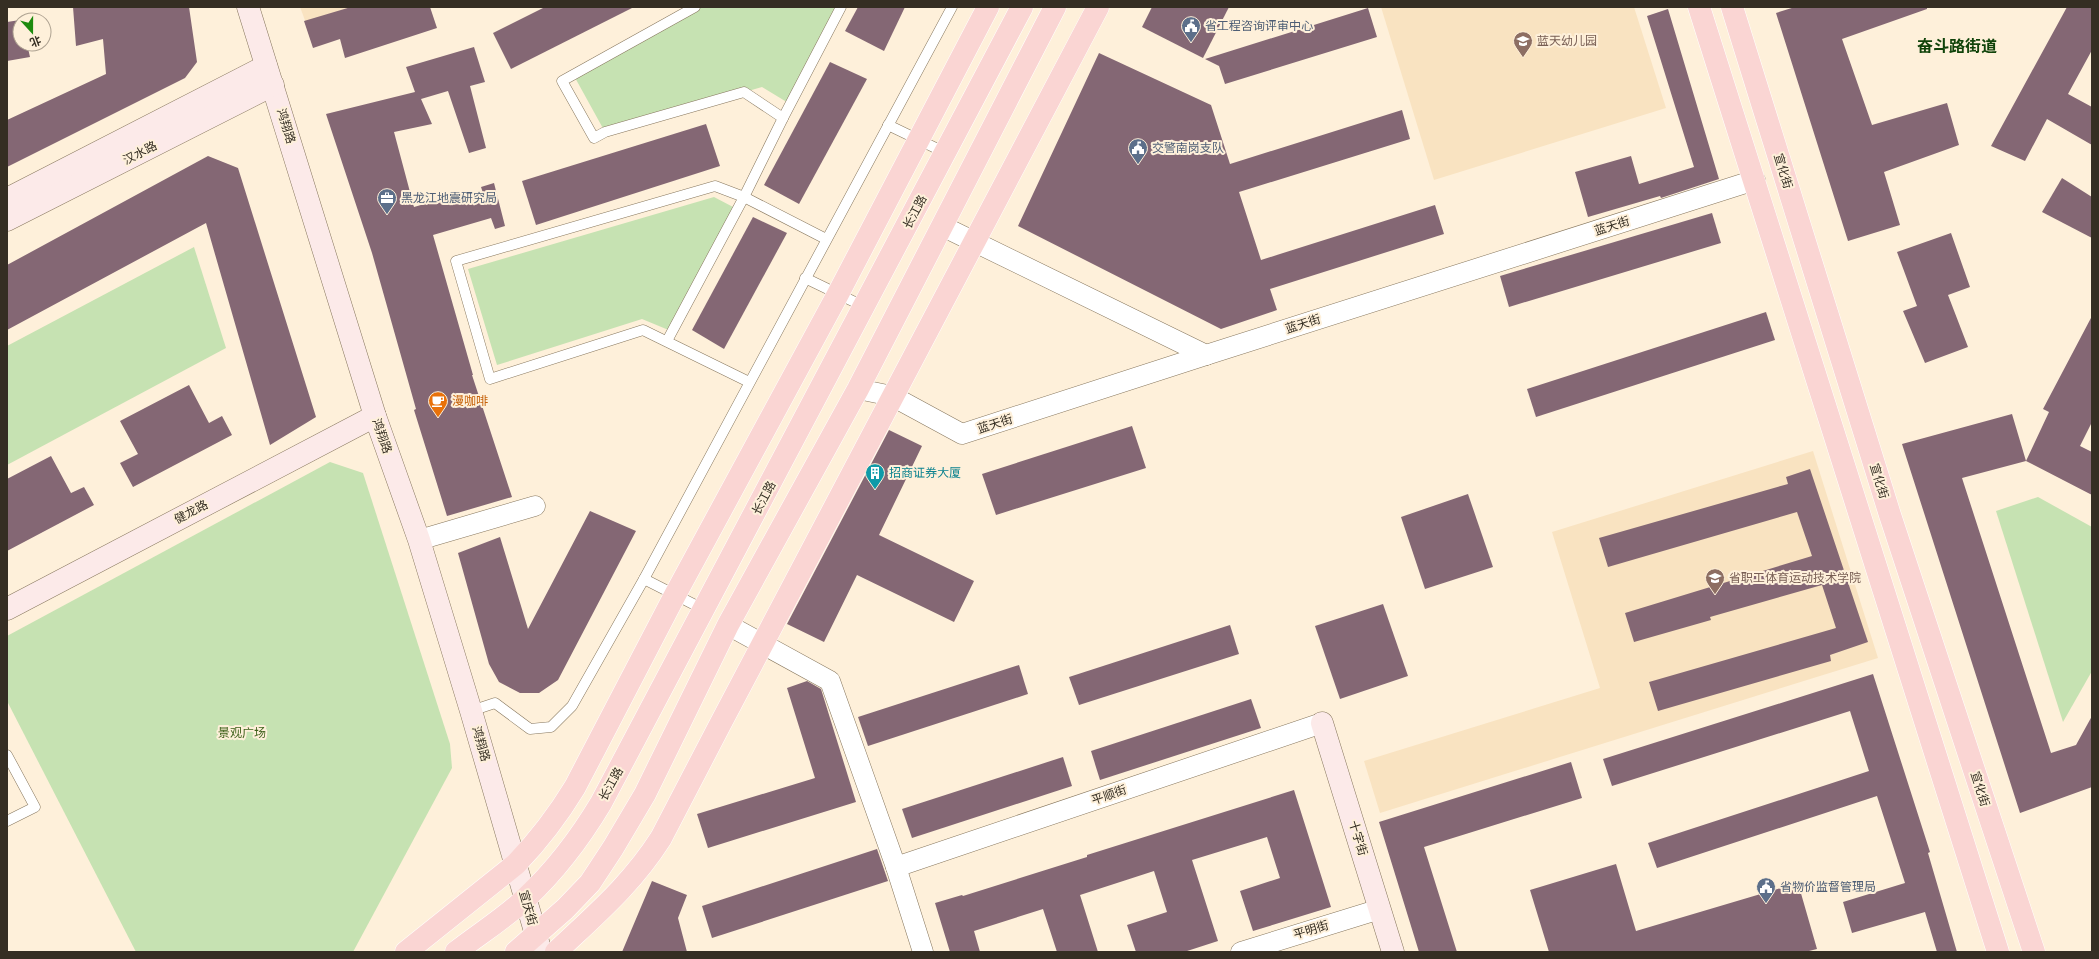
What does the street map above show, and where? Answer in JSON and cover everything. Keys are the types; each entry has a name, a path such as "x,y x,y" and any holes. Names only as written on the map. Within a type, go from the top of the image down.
{"main road":[{"name":"鸿翔路","path":"248,7 375,416 418,540 471,711 516,864"},
{"path":"406,952 516,864 546,830 575,787 675,595 838,294 988,7"},
{"name":"长江路","path":"456,952 525,899 554,870 586,828 624,763 865,308 1022,7"},
{"path":"516,952 539,944 565,909 590,883 645,794 728,625 858,389 1056,7"},
{"path":"556,952 625,888 645,864 661,838 892,396 976,242 1098,7"},
{"path":"1699,7 1755,180 1998,952"},
{"name":"宣化街","path":"1732,7 1890,515 2034,952"},
{"name":"汉水路","path":"7,199 270,76"},
{"name":"汉水路","path":"7,220 270,76"},
{"name":"健龙路","path":"7,608 375,416"},
{"name":"十字街","path":"1322,723 1393,952"},
{"name":"宣庆街","path":"516,864 539,944"}],"street":[{"name":"蓝天街","path":"858,389 892,396 962,434 1206,354 1755,180"},
{"path":"942,226 1206,354"},
{"path":"418,540 535,506"},
{"path":"728,625 830,681 896,867 922,952"},
{"name":"平顺街","path":"896,867 1322,723"},
{"name":"平明街","path":"1241,952 1380,909"}],"lane":[{"path":"695,7 562,81 594,138 605,132 744,92 783,118"},
{"path":"667,341 744,197 841,7"},
{"path":"471,711 496,703 530,729 551,727 572,706 644,579 952,7"},
{"path":"888,125 946,153"},
{"path":"749,382 644,330 490,379 456,261 715,186 744,197 826,239"},
{"path":"805,278 865,308"},
{"path":"644,579 705,610"},
{"path":"7,755 35,807 7,821"}],"shaded area":[{"path":"300,7 426,7 313,42"},
{"name":"蓝天幼儿园","path":"1381,7 1634,7 1666,108 1434,180"},
{"name":"省职工体育运动技术学院","path":"1813,451 1878,658 1380,813 1364,761 1600,688 1552,532"}],"green space":[{"path":"695,7 838,7 790,104 762,87 605,132 573,74"},
{"path":"714,197 735,208 671,331 642,319 497,365 468,269"},
{"path":"194,247 226,348 7,465 7,346"},
{"name":"景观广场","path":"330,462 363,473 450,744 452,768 353,952 136,952 7,701 7,636"},
{"path":"2038,497 2092,527 2092,671 2063,722 1996,511"}],"building":[{"path":"73,7 189,7 197,62 185,78 7,167 7,120 106,74 103,39 76,46"},
{"path":"351,7 430,7 437,28 345,58 340,39 313,48 304,21"},
{"path":"545,7 634,7 511,69 493,33"},
{"path":"858,7 905,7 884,51 845,31"},
{"name":"省工程咨询评审中心","path":"1152,7 1229,7 1203,58 1142,27"},
{"path":"1795,7 1927,7 1927,9 1842,39 1872,125 1947,103 1959,145 1884,172 1900,225 1848,241 1776,13"},
{"path":"2067,7 2092,7 2092,50 2068,94 2092,107 2092,145 2047,119 2025,161 1991,146"},
{"path":"1368,8 1377,37 1225,84 1219,66 1205,59"},
{"path":"1668,9 1719,179 1661,198 1660,196 1588,217 1575,172 1631,156 1639,184 1694,167 1647,16"},
{"path":"12,21 12,52 29,52 30,57 7,61 7,22"},
{"path":"474,47 485,82 470,86 486,148 469,153 448,91 421,99 432,124 394,132 414,207 462,193 465,200 483,193 481,187 494,183 505,226 495,229 491,218 433,235 472,375 512,497 447,516 414,410 416,409 372,253 326,114 415,92 406,67"},
{"name":"交警南岗支队","path":"1099,53 1211,105 1230,164 1402,110 1410,139 1239,192 1261,260 1435,205 1444,234 1270,289 1277,310 1221,329 1018,226"},
{"path":"830,62 867,79 799,204 764,185"},
{"path":"706,124 720,166 536,225 522,181"},
{"path":"208,156 238,168 316,417 270,445 206,223 7,330 7,265"},
{"path":"2062,178 2092,197 2092,238 2042,212"},
{"path":"1712,213 1721,243 1509,307 1500,276"},
{"path":"753,217 787,233 724,349 692,330"},
{"path":"1951,233 1970,287 1948,295 1968,347 1925,363 1903,311 1917,306 1897,252"},
{"path":"1766,312 1775,340 1536,417 1527,389"},
{"path":"2092,316 2092,422 2080,446 2092,452 2092,495 2026,461 2049,412 2043,409"},
{"path":"189,385 209,423 222,416 232,435 133,487 120,463 138,454 120,421"},
{"path":"2012,414 2026,461 1962,478 2051,753 2076,745 2092,716 2092,787 2020,813 1902,444"},
{"path":"1132,426 1146,468 996,515 982,474"},
{"name":"招商证券大厦","path":"889,430 922,446 879,535 974,581 954,622 857,575 824,642 787,624"},
{"path":"51,456 71,493 84,487 94,505 7,551 7,479"},
{"path":"1810,469 1868,642 1830,655 1831,661 1658,711 1649,682 1836,628 1822,585 1710,617 1711,620 1634,642 1625,613 1812,556 1797,512 1608,567 1599,538 1788,484 1786,477"},
{"path":"1468,494 1493,567 1425,589 1401,517"},
{"path":"590,511 636,531 558,680 539,693 520,693 499,682 489,664 458,553 500,537 528,629"},
{"path":"1383,604 1408,676 1340,699 1315,626"},
{"path":"1230,625 1239,654 1079,705 1069,677"},
{"path":"1019,665 1028,694 868,746 858,717"},
{"path":"1873,674 1930,852 1928,853 1957,952 1937,952 1925,912 1852,933 1843,902 1905,883 1877,796 1657,868 1648,843 1869,771 1850,711 1612,786 1603,759"},
{"path":"807,681 821,689 856,802 708,848 697,814 815,778 787,688"},
{"path":"1251,699 1261,728 1100,780 1091,751"},
{"path":"1063,757 1072,786 912,838 902,809"},
{"path":"1571,762 1582,798 1424,847 1457,952 1419,952 1379,822"},
{"path":"1294,790 1331,907 1253,931 1240,891 1280,878 1267,837 1192,860 1218,941 1184,952 1136,952 1127,925 1167,912 1154,871 1080,895 1098,952 1057,952 1043,909 974,931 980,952 950,952 935,903 962,895 963,896 1087,857 1087,855"},
{"path":"877,849 888,881 712,938 702,906"},
{"path":"1616,864 1636,931 1798,883 1817,949 1805,952 1549,952 1530,890"},
{"path":"652,881 687,895 678,918 687,952 622,952"}],"place":[{"name":"省工程咨询评审中心","path":"1191,43"},
{"name":"蓝天幼儿园","path":"1523,58"},
{"name":"交警南岗支队","path":"1138,165"},
{"name":"黑龙江地震研究局","path":"387,215"},
{"name":"漫咖啡","path":"438,418"},
{"name":"招商证券大厦","path":"875,490"},
{"name":"省职工体育运动技术学院","path":"1715,595"},
{"name":"省物价监督管理局","path":"1766,904"}],"district":[{"name":"奋斗路街道","path":"1957,46"}]}
